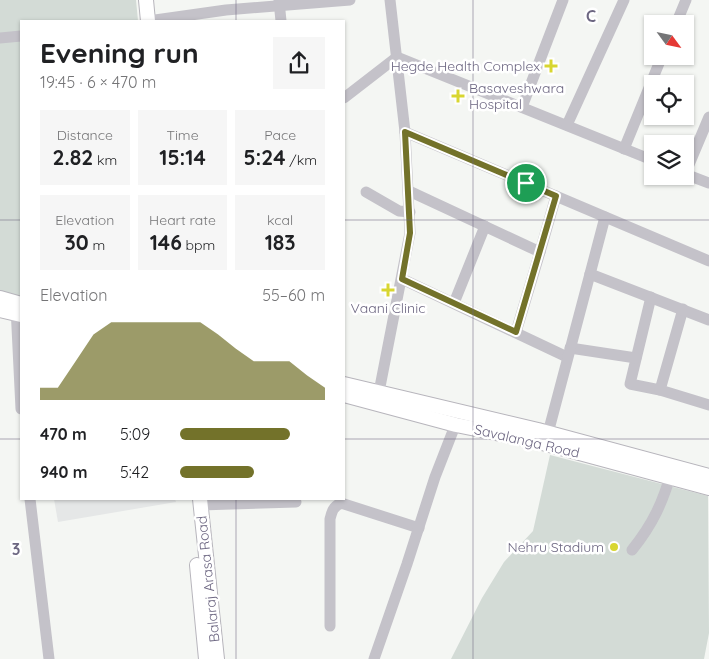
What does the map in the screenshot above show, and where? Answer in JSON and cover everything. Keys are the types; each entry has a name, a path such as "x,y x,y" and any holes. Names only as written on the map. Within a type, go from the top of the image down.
{"main road":[{"path":"140,0 141,20"},
{"path":"146,0 148,20"},
{"name":"Savalanga Road","path":"345,384 379,392 536,441 671,472 709,476"},
{"name":"Savalanga Road","path":"345,395 458,418 548,433 671,472 709,488"},
{"name":"Balaraj Arasa Road","path":"197,501 206,659"},
{"name":"Balaraj Arasa Road","path":"197,501 217,659"}],"street":[{"path":"153,20 226,5 350,0"},
{"path":"379,392 410,233 405,132 398,57 390,0"},
{"path":"522,108 563,0"},
{"path":"567,125 624,0"},
{"path":"680,15 686,0"},
{"path":"280,3 281,20"},
{"path":"0,38 20,36"},
{"path":"345,97 398,57"},
{"path":"398,57 644,157"},
{"path":"624,149 658,65"},
{"path":"694,152 709,116"},
{"path":"405,132 709,261"},
{"path":"694,177 709,183"},
{"path":"409,191 540,252"},
{"path":"366,192 399,211 410,212"},
{"path":"516,332 556,196"},
{"path":"548,433 568,352 606,217"},
{"path":"454,303 485,226"},
{"path":"590,274 709,320"},
{"path":"402,279 516,332 568,352 636,358"},
{"path":"651,297 630,384 660,390 709,405"},
{"path":"10,306 20,400"},
{"path":"660,390 684,309"},
{"path":"374,659 435,478 458,418"},
{"path":"632,550 652,524 662,502 671,472"},
{"path":"30,500 49,659"},
{"path":"197,501 233,506 296,502"},
{"path":"330,626 330,519 332,511 336,506 341,503 419,528"}],"shaded area":[{"path":"0,0 136,0 138,20 20,20 20,305 0,300"},
{"name":"Nehru Stadium","path":"550,455 708,496 709,633 704,659 451,659 482,598 504,562 533,531"},
{"path":"54,500 175,500 176,502 58,522"}],"place":[{"name":"Hegde Health Complex","path":"551,66"},
{"name":"Basaveshwara Hospital","path":"458,96"},
{"name":"Vaani Clinic","path":"388,290"},
{"name":"Nehru Stadium","path":"614,547"}],"route":[{"path":"405,132 526,183 556,196 516,332 402,279 410,233 405,132"}]}
